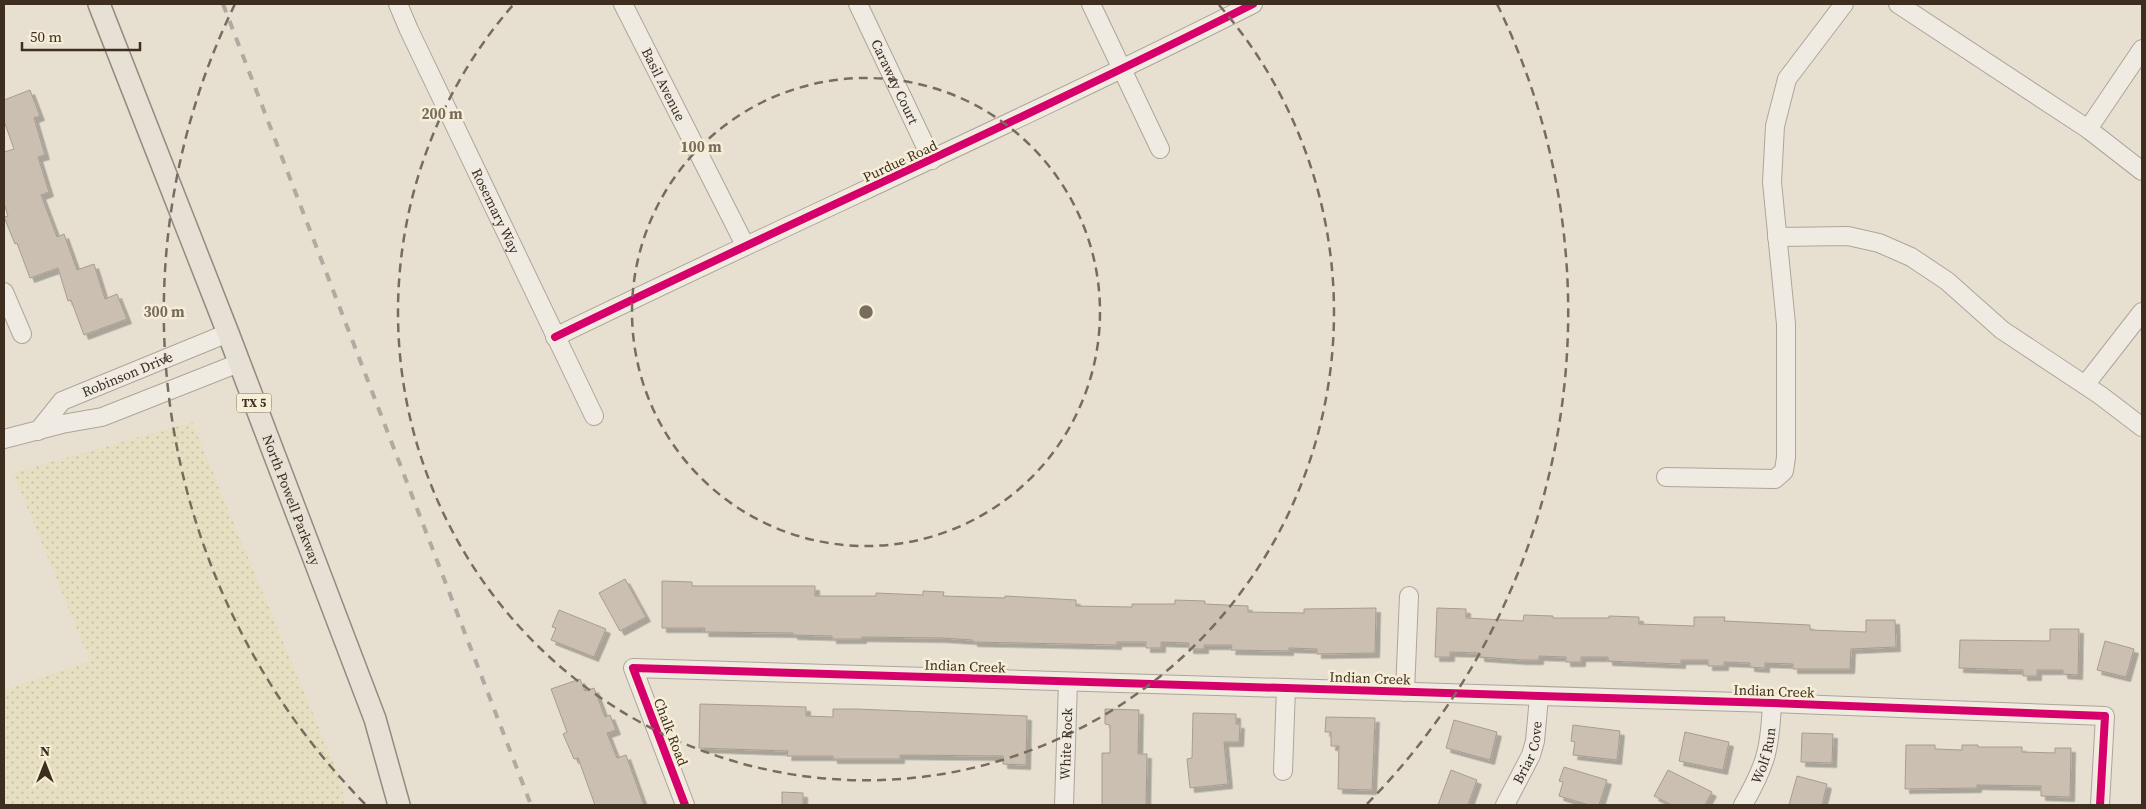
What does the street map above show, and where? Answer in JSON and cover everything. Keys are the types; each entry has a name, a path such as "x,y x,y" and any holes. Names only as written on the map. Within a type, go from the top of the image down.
{"main road":[{"name":"North Powell Parkway","path":"99,4 228,333 375,719 399,805"}],"street":[{"name":"Rosemary Way","path":"398,4 594,416"},
{"name":"Basil Avenue","path":"623,4 744,245"},
{"name":"Caraway Court","path":"858,4 932,160"},
{"path":"1091,4 1160,149"},
{"name":"Purdue Road","path":"556,337 744,245 932,160 1123,70 1253,4"},
{"path":"1666,477 1775,479 1784,471 1786,457 1786,324 1772,182 1775,126 1787,79 1844,4"},
{"path":"1898,4 2088,129 2142,170"},
{"path":"2088,129 2142,49"},
{"path":"1777,237 1848,236 1879,244 1911,257 1946,281 2002,330 2142,427"},
{"path":"4,292 22,334"},
{"path":"2085,386 2142,312"},
{"name":"Robinson Drive","path":"38,431 62,401 228,333"},
{"name":"Robinson Drive","path":"4,440 102,417 239,363"},
{"path":"1405,692 1409,596"},
{"name":"Indian Creek","path":"633,668 1772,703 2105,716 2100,805"},
{"name":"Chalk Road","path":"633,668 685,805"},
{"name":"White Rock","path":"1064,805 1068,682"},
{"path":"1283,771 1286,688"},
{"name":"Briar Cove","path":"1505,805 1531,754 1535,741 1539,697"},
{"name":"Wolf Run","path":"1743,805 1764,766 1770,741 1772,703"}],"shaded area":[{"path":"192,422 338,774 346,805 4,805 4,690 90,661 13,473"}],"building":[{"path":"30,90 40,116 34,118 45,155 38,157 49,192 41,195 57,237 64,234 77,270 94,264 105,299 117,294 127,319 84,335 71,300 68,301 58,268 30,278 17,243 15,244 4,217 8,216 4,203 4,152 14,149 4,121 4,100"},
{"path":"625,579 646,617 620,631 599,593"},
{"path":"662,581 692,582 692,586 815,586 815,596 876,596 876,593 923,595 923,591 944,592 943,596 1005,598 1005,596 1076,600 1076,606 1132,607 1132,604 1175,604 1175,600 1205,601 1205,604 1248,606 1248,612 1304,613 1304,609 1376,608 1375,653 1317,654 1317,649 1289,648 1289,651 1231,650 1232,645 1204,645 1204,649 1189,649 1189,643 1161,642 1161,648 1146,648 1146,642 1117,642 1117,645 973,642 973,640 943,638 862,637 862,639 832,639 832,636 793,635 793,633 704,632 705,628 662,628"},
{"path":"1437,608 1466,609 1466,618 1523,621 1524,615 1553,616 1553,618 1639,617 1639,624 1694,626 1694,617 1725,617 1724,621 1810,625 1810,630 1866,632 1866,620 1895,620 1896,647 1851,649 1850,669 1793,669 1793,664 1765,663 1765,668 1750,667 1750,663 1724,662 1724,666 1708,666 1708,660 1681,660 1681,664 1608,661 1608,657 1581,657 1581,662 1566,662 1566,657 1539,656 1539,660 1522,660 1480,657 1480,653 1450,652 1450,657 1435,657"},
{"path":"559,610 606,629 594,657 551,640 556,628 552,627"},
{"path":"2050,629 2079,629 2078,675 2063,674 2063,670 2037,670 2037,676 2023,676 2023,670 1959,668 1960,640 2050,641"},
{"path":"2105,641 2134,649 2126,677 2097,670"},
{"path":"580,679 585,691 594,688 605,717 610,715 616,730 607,733 617,758 626,755 644,805 595,805 578,758 574,759 563,734 567,732 551,689"},
{"path":"700,704 806,707 806,716 833,717 833,709 1027,716 1026,765 1003,764 1003,756 900,755 900,759 833,759 833,756 787,756 788,751 699,748"},
{"path":"1105,709 1139,710 1138,754 1147,754 1146,805 1102,805 1102,753 1110,753 1110,725 1105,724"},
{"path":"1193,713 1236,714 1236,724 1240,724 1239,742 1224,742 1228,784 1190,788 1187,759 1192,758"},
{"path":"1326,717 1375,718 1372,790 1338,789 1339,746 1331,746 1331,732 1325,732"},
{"path":"1454,720 1497,732 1490,760 1446,748"},
{"path":"1573,725 1620,731 1617,760 1573,755 1575,742 1571,741"},
{"path":"1685,732 1729,742 1723,770 1679,761"},
{"path":"1802,733 1833,734 1832,763 1801,762"},
{"path":"1906,745 1935,745 1935,749 1962,750 1962,745 2022,747 2022,752 2055,753 2055,748 2071,748 2070,797 2041,796 2041,786 1977,785 1977,788 1905,789"},
{"path":"1564,767 1607,780 1599,805 1589,805 1559,796 1563,782 1559,781"},
{"path":"1451,770 1477,780 1468,805 1438,805"},
{"path":"1668,770 1712,792 1705,805 1672,805 1654,796"},
{"path":"1797,776 1827,784 1822,805 1789,805"},
{"path":"782,792 803,793 803,805 782,805"}],"railway":[{"path":"223,4 531,805"}],"cycle path":[{"path":"555,337 992,131 1253,4"},
{"path":"685,805 633,668 1772,703 2105,716 2100,805"}]}
